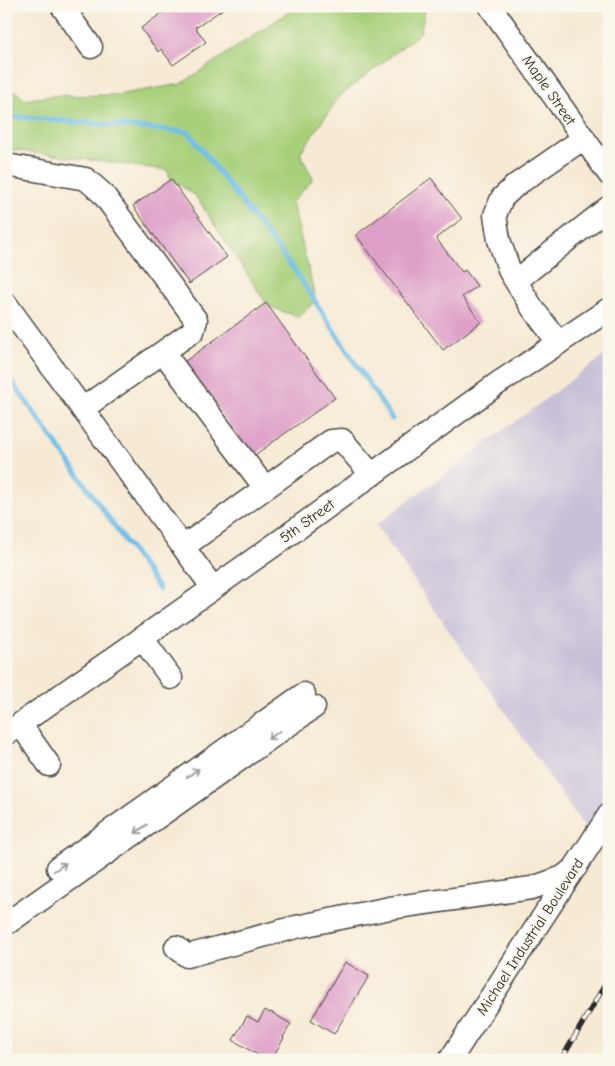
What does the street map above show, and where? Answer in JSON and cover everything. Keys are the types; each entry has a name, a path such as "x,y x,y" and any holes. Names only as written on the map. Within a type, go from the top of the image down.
{"street":[{"path":"62,6 91,47"},
{"name":"Maple Street","path":"490,6 609,174"},
{"path":"559,343 533,309 510,272 499,240 495,215 502,198 516,185 584,138"},
{"path":"6,165 86,179 103,194 196,320 193,331 82,409"},
{"path":"516,281 609,207"},
{"path":"6,304 213,588"},
{"name":"5th Street","path":"13,729 372,475 497,384 609,309"},
{"path":"164,352 264,488"},
{"path":"183,547 331,441 342,440 372,475"},
{"path":"142,638 171,678"},
{"path":"6,905 309,700 6,924"},
{"path":"13,729 49,765"},
{"name":"Michael Industrial Boulevard","path":"450,1060 609,815"},
{"path":"176,947 187,956 305,925 390,908 532,888 562,876 576,867"}],"shaded area":[{"path":"609,352 609,863 376,525"}],"green space":[{"path":"298,6 350,6 354,10 369,6 426,6 420,33 340,96 300,153 313,179 292,202 316,301 298,317 268,306 195,195 171,179 167,170 6,149 6,83 8,90 16,92 25,100 51,96 116,95 181,84"}],"building":[{"path":"172,6 227,6 195,27 206,42 173,65 161,49 158,52 141,28"},
{"path":"431,178 462,219 436,238 462,272 465,270 477,286 462,297 481,322 443,350 356,235"},
{"path":"171,179 227,257 189,284 133,206"},
{"path":"266,303 335,398 252,457 184,362"},
{"path":"345,962 369,976 334,1034 311,1020"},
{"path":"265,1010 291,1024 271,1060 266,1060 233,1040 247,1016 258,1022"}],"waterway":[{"path":"6,83 12,104 9,116 188,132 297,274 392,419"},
{"path":"6,373 159,589"}],"railway":[{"path":"561,1060 609,978"}]}
